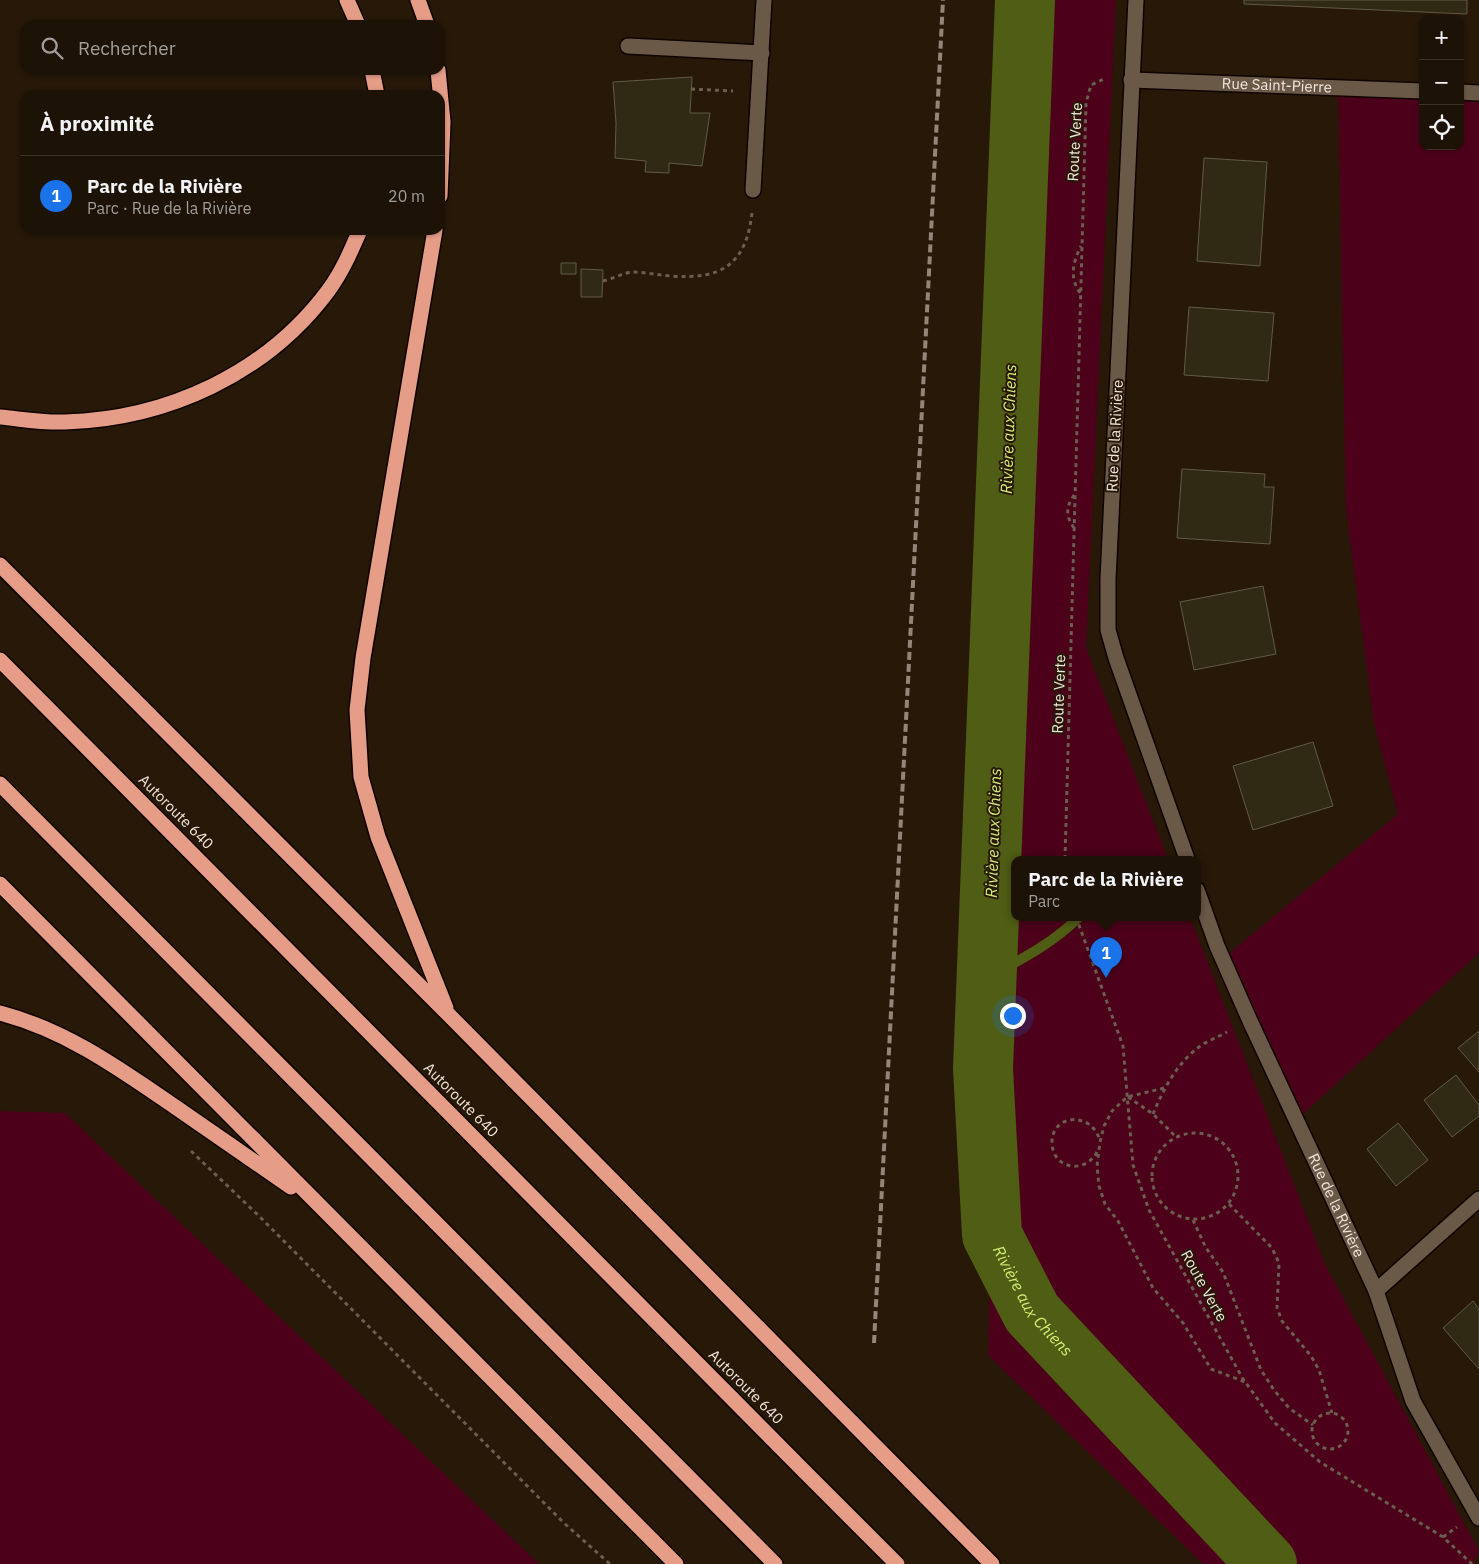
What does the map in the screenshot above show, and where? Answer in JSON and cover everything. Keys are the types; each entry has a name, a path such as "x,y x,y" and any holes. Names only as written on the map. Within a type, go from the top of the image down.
{"highway":[{"path":"347,0 356,20"},
{"path":"418,0 425,20"},
{"path":"373,75 376,90"},
{"path":"438,75 440,90"},
{"path":"0,417 64,422 98,420 164,405 196,394 227,379 257,362 305,318 329,290 358,235"},
{"path":"434,235 363,658 359,686 357,734 361,776 372,819 448,1014"},
{"path":"0,565 448,1014 992,1564"},
{"name":"Autoroute 640","path":"0,660 897,1564"},
{"path":"0,784 775,1564"},
{"path":"0,884 676,1564"},
{"path":"0,1013 49,1029 133,1076 324,1210"}],"street":[{"path":"754,190 764,0"},
{"name":"Rue de la Rivière","path":"1136,0 1108,579 1108,630 1116,658 1186,856"},
{"path":"628,46 762,53"},
{"name":"Rue Saint-Pierre","path":"1132,80 1419,91"},
{"path":"1464,92 1479,93"},
{"name":"Rue de la Rivière","path":"1201,901 1217,946 1250,1021 1376,1291 1414,1401 1479,1518"},
{"path":"1376,1291 1479,1199"}],"path":[{"name":"Route Verte","path":"1065,856 1086,103 1091,85 1104,78 1132,80"},
{"path":"691,89 760,93"},
{"path":"603,281 631,272 691,277 708,276 723,268 737,259 744,247 752,215 754,190"},
{"name":"Route Verte","path":"1080,294 1073,283 1073,261 1082,243"},
{"name":"Route Verte","path":"1075,528 1067,519 1068,503 1076,493"},
{"name":"Route Verte","path":"1077,921 1123,1046 1133,1165 1149,1210 1245,1382 1276,1423 1320,1462 1443,1537 1472,1564"},
{"path":"1153,1114 1164,1088 1199,1047 1250,1021"},
{"path":"1100,1142 1093,1127 1086,1121 1074,1119 1057,1128 1052,1141 1053,1149 1059,1160 1068,1166 1080,1167 1094,1159 1098,1150 1100,1142 1104,1126 1112,1111 1127,1097 1164,1088"},
{"path":"1127,1097 1153,1114 1176,1137"},
{"path":"1194,1132 1209,1134 1222,1142 1232,1152 1237,1164 1239,1178 1236,1192 1229,1204 1219,1213 1193,1220 1179,1217 1167,1210 1157,1198 1152,1184 1152,1169 1157,1155 1166,1143 1176,1137 1194,1132"},
{"path":"187,1148 259,1216 565,1524 610,1564"},
{"path":"1098,1150 1099,1186 1105,1204 1118,1221 1154,1288 1183,1323 1211,1369 1245,1382"},
{"path":"1229,1204 1272,1248 1279,1263 1278,1308 1282,1321 1311,1356 1319,1370 1332,1413"},
{"path":"1193,1220 1206,1248 1223,1272 1261,1370 1274,1390 1290,1408 1313,1425"},
{"path":"1332,1413 1343,1418 1348,1428 1347,1440 1338,1448 1332,1449 1321,1446 1313,1437 1313,1425 1321,1416 1332,1413"}],"shaded area":[{"path":"1024,0 1116,0 1086,648 1167,856 1011,856 1011,921 1192,921 1325,1264 1479,1551 1473,1564 1203,1564 988,1355"},
{"path":"1338,88 1419,91 1419,150 1464,150 1464,92 1479,93 1479,953 1290,1126 1215,965 1398,814 1374,724 1346,509"},
{"path":"0,1111 65,1113 539,1564 0,1564"}],"building":[{"path":"1244,0 1467,0 1467,14 1244,4"},
{"path":"692,77 690,113 710,113 702,166 669,163 669,173 645,172 646,161 615,158 616,123 613,82"},
{"path":"1204,158 1267,162 1260,266 1197,261"},
{"path":"561,263 576,263 576,274 561,274"},
{"path":"581,269 603,270 602,297 581,297"},
{"path":"1189,307 1274,313 1268,381 1184,375"},
{"path":"1182,469 1265,474 1264,487 1274,487 1270,544 1177,538"},
{"path":"1263,586 1276,654 1194,670 1180,602"},
{"path":"1313,742 1333,806 1253,830 1233,766"},
{"path":"1479,1031 1479,1072 1458,1048"},
{"path":"1456,1075 1479,1105 1479,1116 1452,1137 1424,1100"},
{"path":"1398,1123 1428,1160 1396,1186 1367,1149"},
{"path":"1473,1301 1479,1309 1479,1369 1443,1328"}],"waterway":[{"name":"Rivière aux Chiens","path":"1025,0 983,1069 992,1235 1032,1313 1267,1564"},
{"path":"987,978 1047,943 1075,921"}],"railway":[{"path":"874,1343 943,0"}],"place":[{"name":"Parc de la Rivière","path":"1106,978"}]}
